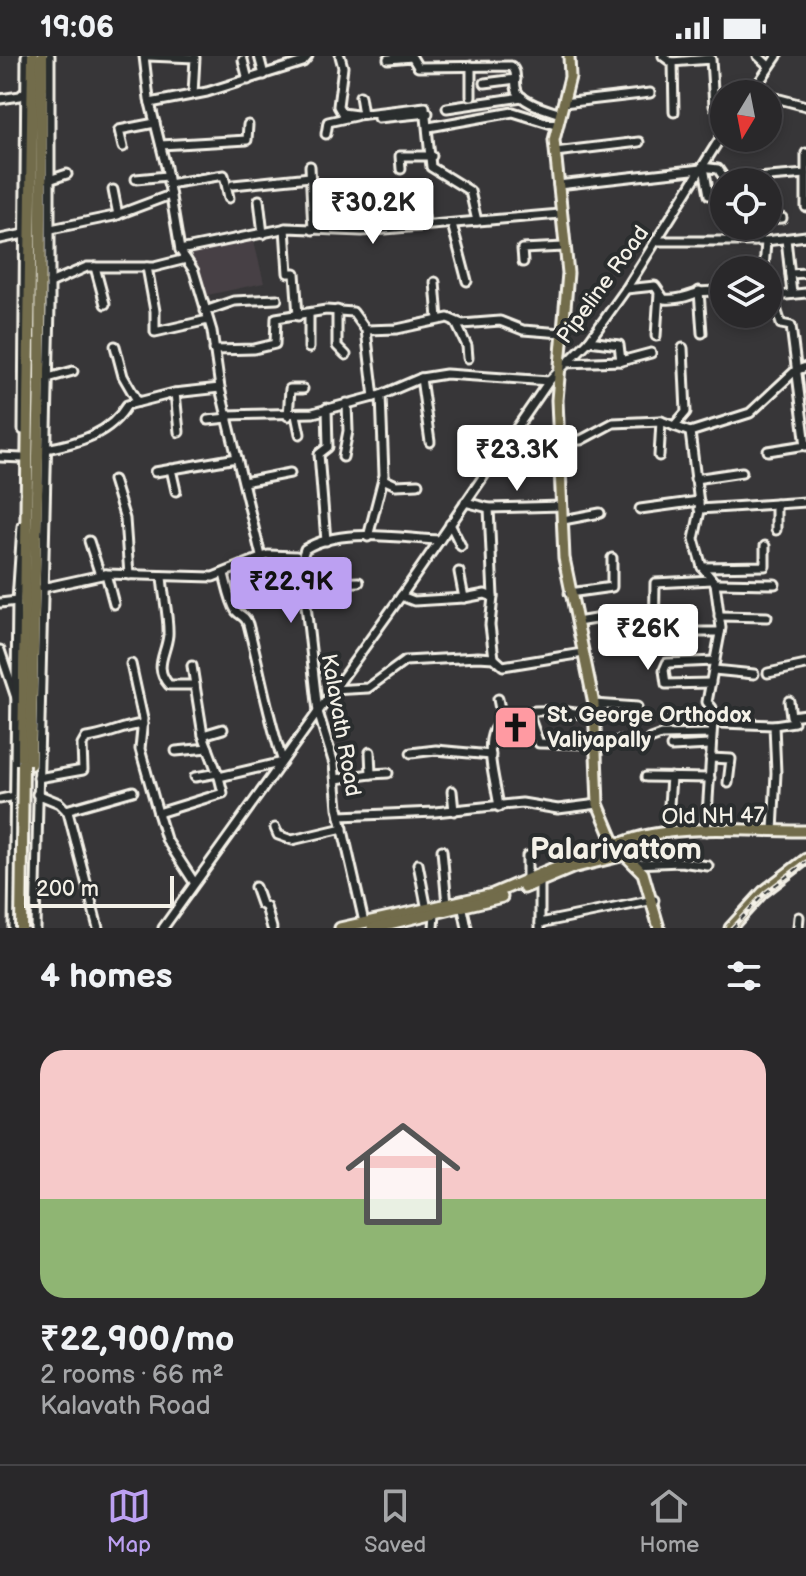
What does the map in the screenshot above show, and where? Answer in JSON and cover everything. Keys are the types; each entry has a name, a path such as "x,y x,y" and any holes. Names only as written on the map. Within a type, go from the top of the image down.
{"highway":[{"path":"30,462 44,167 36,112 33,56"},
{"path":"28,928 30,462 27,330 36,112 42,56"},
{"path":"21,928 29,665"}],"main road":[{"path":"569,56 570,77 555,125 568,297 562,333 559,440 569,593 594,704 598,804 616,843 643,873 654,900 659,928"},
{"name":"Old NH 47","path":"431,912 527,881 616,843 644,835 706,831 806,831"},
{"path":"612,858 616,843"},
{"path":"340,928 463,909 572,868 625,855"},
{"path":"730,928 763,892 806,859"},
{"path":"737,928 766,897 806,867"},
{"path":"368,925 388,926 410,916"}],"street":[{"path":"26,56 24,234 27,330"},
{"path":"13,928 17,700 29,665 42,588 51,229 49,180 44,167 50,56"},
{"path":"193,94 195,58 146,56 150,103 180,250 194,271 206,316 220,388 261,556"},
{"path":"259,56 264,75"},
{"path":"150,103 248,80 303,62 308,56"},
{"path":"340,56 343,67 338,106 342,113 360,115"},
{"path":"663,56 673,62 711,59 712,80"},
{"path":"758,56 769,66"},
{"path":"762,80 777,56"},
{"path":"388,59 412,57 418,67 511,66 522,97"},
{"path":"243,60 248,80"},
{"path":"673,62 674,112"},
{"path":"471,66 471,96"},
{"path":"485,83 516,79"},
{"path":"0,99 26,91"},
{"path":"563,103 650,93"},
{"path":"360,96 360,115"},
{"path":"447,108 522,97 558,113"},
{"path":"782,100 806,106"},
{"path":"326,134 328,122 360,115 417,106 428,113"},
{"path":"429,127 513,112 555,125"},
{"path":"378,118 428,113"},
{"path":"428,113 434,172 470,191 477,221"},
{"path":"123,147 119,130 155,123"},
{"path":"161,145 247,140 248,125"},
{"path":"555,152 639,142"},
{"name":"Pipeline Road","path":"163,928 401,596 549,381 589,341 626,289 712,152"},
{"path":"806,155 806,207"},
{"path":"401,169 400,156 432,156"},
{"path":"310,166 313,230"},
{"path":"558,185 703,168 718,169 725,179 733,180 805,174"},
{"path":"703,168 709,195"},
{"path":"49,180 67,174"},
{"path":"136,179 226,176 229,198"},
{"path":"233,185 310,177"},
{"path":"113,190 118,215"},
{"path":"420,190 425,224"},
{"path":"51,229 118,215 170,195"},
{"path":"405,196 411,225"},
{"path":"259,200 263,234"},
{"path":"358,230 359,203"},
{"path":"180,250 285,228 358,230 560,214"},
{"path":"452,224 467,281"},
{"path":"285,228 288,273 295,273 298,316"},
{"path":"0,239 24,234"},
{"path":"656,241 766,241 806,236"},
{"path":"786,239 789,294 806,293"},
{"path":"765,256 766,241"},
{"path":"523,262 522,249 564,247"},
{"path":"50,283 95,267 147,267 186,259"},
{"path":"95,267 105,304"},
{"path":"147,267 155,311 155,332 206,316 234,301 277,299"},
{"path":"790,274 806,273"},
{"path":"435,282 438,319"},
{"path":"626,289 655,286 664,299 670,300 688,299 699,291 710,291"},
{"path":"656,336 659,291"},
{"path":"699,291 702,333"},
{"path":"214,350 279,347 276,318 337,310 353,312 366,330 377,396 383,479 368,537"},
{"path":"337,310 337,346 346,355"},
{"path":"309,314 309,348"},
{"path":"366,330 397,329 438,319 456,323 500,321 523,330 562,333"},
{"path":"456,323 467,346 468,358"},
{"path":"768,451 806,446 805,416 795,371 791,326 782,324"},
{"path":"589,341 619,345 621,361"},
{"path":"115,346 123,376 138,402"},
{"path":"674,426 686,412 683,348"},
{"path":"562,367 621,361 651,353"},
{"path":"559,440 581,440 613,423 661,421 690,432 750,413 795,371 806,367"},
{"path":"48,378 73,371"},
{"path":"208,420 292,416 377,396 421,378 446,374 549,381"},
{"path":"421,378 430,442"},
{"path":"46,449 98,434 116,424 127,405 175,393 220,388"},
{"path":"300,434 292,416 290,389 303,389"},
{"path":"175,393 179,432"},
{"path":"343,457 348,431 347,403"},
{"path":"326,541 319,454 328,447 327,408"},
{"path":"659,456 661,421"},
{"path":"690,432 699,505 694,539 702,567 714,582 720,632 707,702 712,708 713,721 706,831"},
{"path":"0,457 30,462 17,601 29,665 38,778 35,928"},
{"path":"155,472 237,458"},
{"path":"171,469 176,491"},
{"path":"695,479 742,472"},
{"path":"244,482 290,473"},
{"path":"383,479 396,485 418,484"},
{"path":"113,480 125,519 129,575"},
{"path":"465,502 489,508 562,506"},
{"path":"640,509 806,502"},
{"path":"776,504 776,530"},
{"path":"489,508 493,597 490,625 494,658 503,666 583,653"},
{"path":"563,520 600,513"},
{"path":"450,524 461,546"},
{"path":"42,588 103,575 198,579 224,574 261,556 284,555 301,561 305,549 326,541 368,537 439,540"},
{"path":"89,541 114,604"},
{"path":"702,567 765,566 765,546"},
{"path":"569,593 612,587 612,558"},
{"name":"Kalavath Road","path":"301,561 318,712 368,925"},
{"path":"459,572 464,598"},
{"path":"195,777 281,761 270,720 269,702 259,683 247,622 236,611 224,574"},
{"path":"162,576 168,636 161,657 162,674 169,685 195,685"},
{"path":"303,584 359,582"},
{"path":"654,648 655,583 775,584"},
{"path":"401,596 414,601 485,594 493,597"},
{"path":"0,603 17,601"},
{"path":"719,616 767,617"},
{"path":"577,622 607,617"},
{"path":"654,632 720,632"},
{"path":"0,650 17,700"},
{"path":"332,690 368,688 405,661 494,658"},
{"path":"711,683 666,684 664,670 667,663 714,665 754,674"},
{"path":"131,664 143,724 140,749 158,813 166,839 194,882"},
{"path":"768,673 806,665"},
{"path":"158,813 223,793 203,735 192,666"},
{"path":"498,699 502,719 491,737 491,755 499,807"},
{"path":"789,701 791,716 806,714"},
{"path":"594,704 637,707"},
{"path":"502,719 564,710 595,716"},
{"path":"528,713 539,743 596,744 619,741"},
{"path":"669,721 774,725 794,722"},
{"path":"38,778 83,770 86,738 105,737 117,727 143,724"},
{"path":"773,831 776,773 774,725"},
{"path":"203,735 223,729"},
{"path":"650,739 710,734"},
{"path":"671,747 710,745"},
{"path":"176,751 208,748"},
{"path":"411,753 436,750 491,755"},
{"path":"370,752 371,774"},
{"path":"710,758 731,759 728,783"},
{"path":"336,779 388,773"},
{"path":"646,777 710,778"},
{"path":"667,833 671,777"},
{"path":"66,810 133,791"},
{"path":"452,791 454,811"},
{"path":"37,794 66,810 73,824 81,871 98,928"},
{"path":"0,799 15,796"},
{"path":"340,816 454,811 531,803 558,809 598,804"},
{"path":"275,828 278,835 292,840 343,828"},
{"path":"442,850 447,905"},
{"path":"13,856 36,857"},
{"path":"527,856 527,881"},
{"path":"634,864 681,862 708,866"},
{"path":"418,864 434,928"},
{"path":"13,879 19,876 36,879"},
{"path":"540,882 540,925 654,900"},
{"path":"255,887 261,904 266,907 272,928"},
{"path":"463,909 467,928"},
{"path":"798,928 799,917"}],"shaded area":[{"path":"253,237 264,283 203,296 180,250"}],"railway":[{"path":"732,928 765,893 806,862"}],"place":[{"name":"St. George Orthodox Valiyapally","path":"516,727"}],"district":[{"name":"Palarivattom","path":"616,849"}]}
